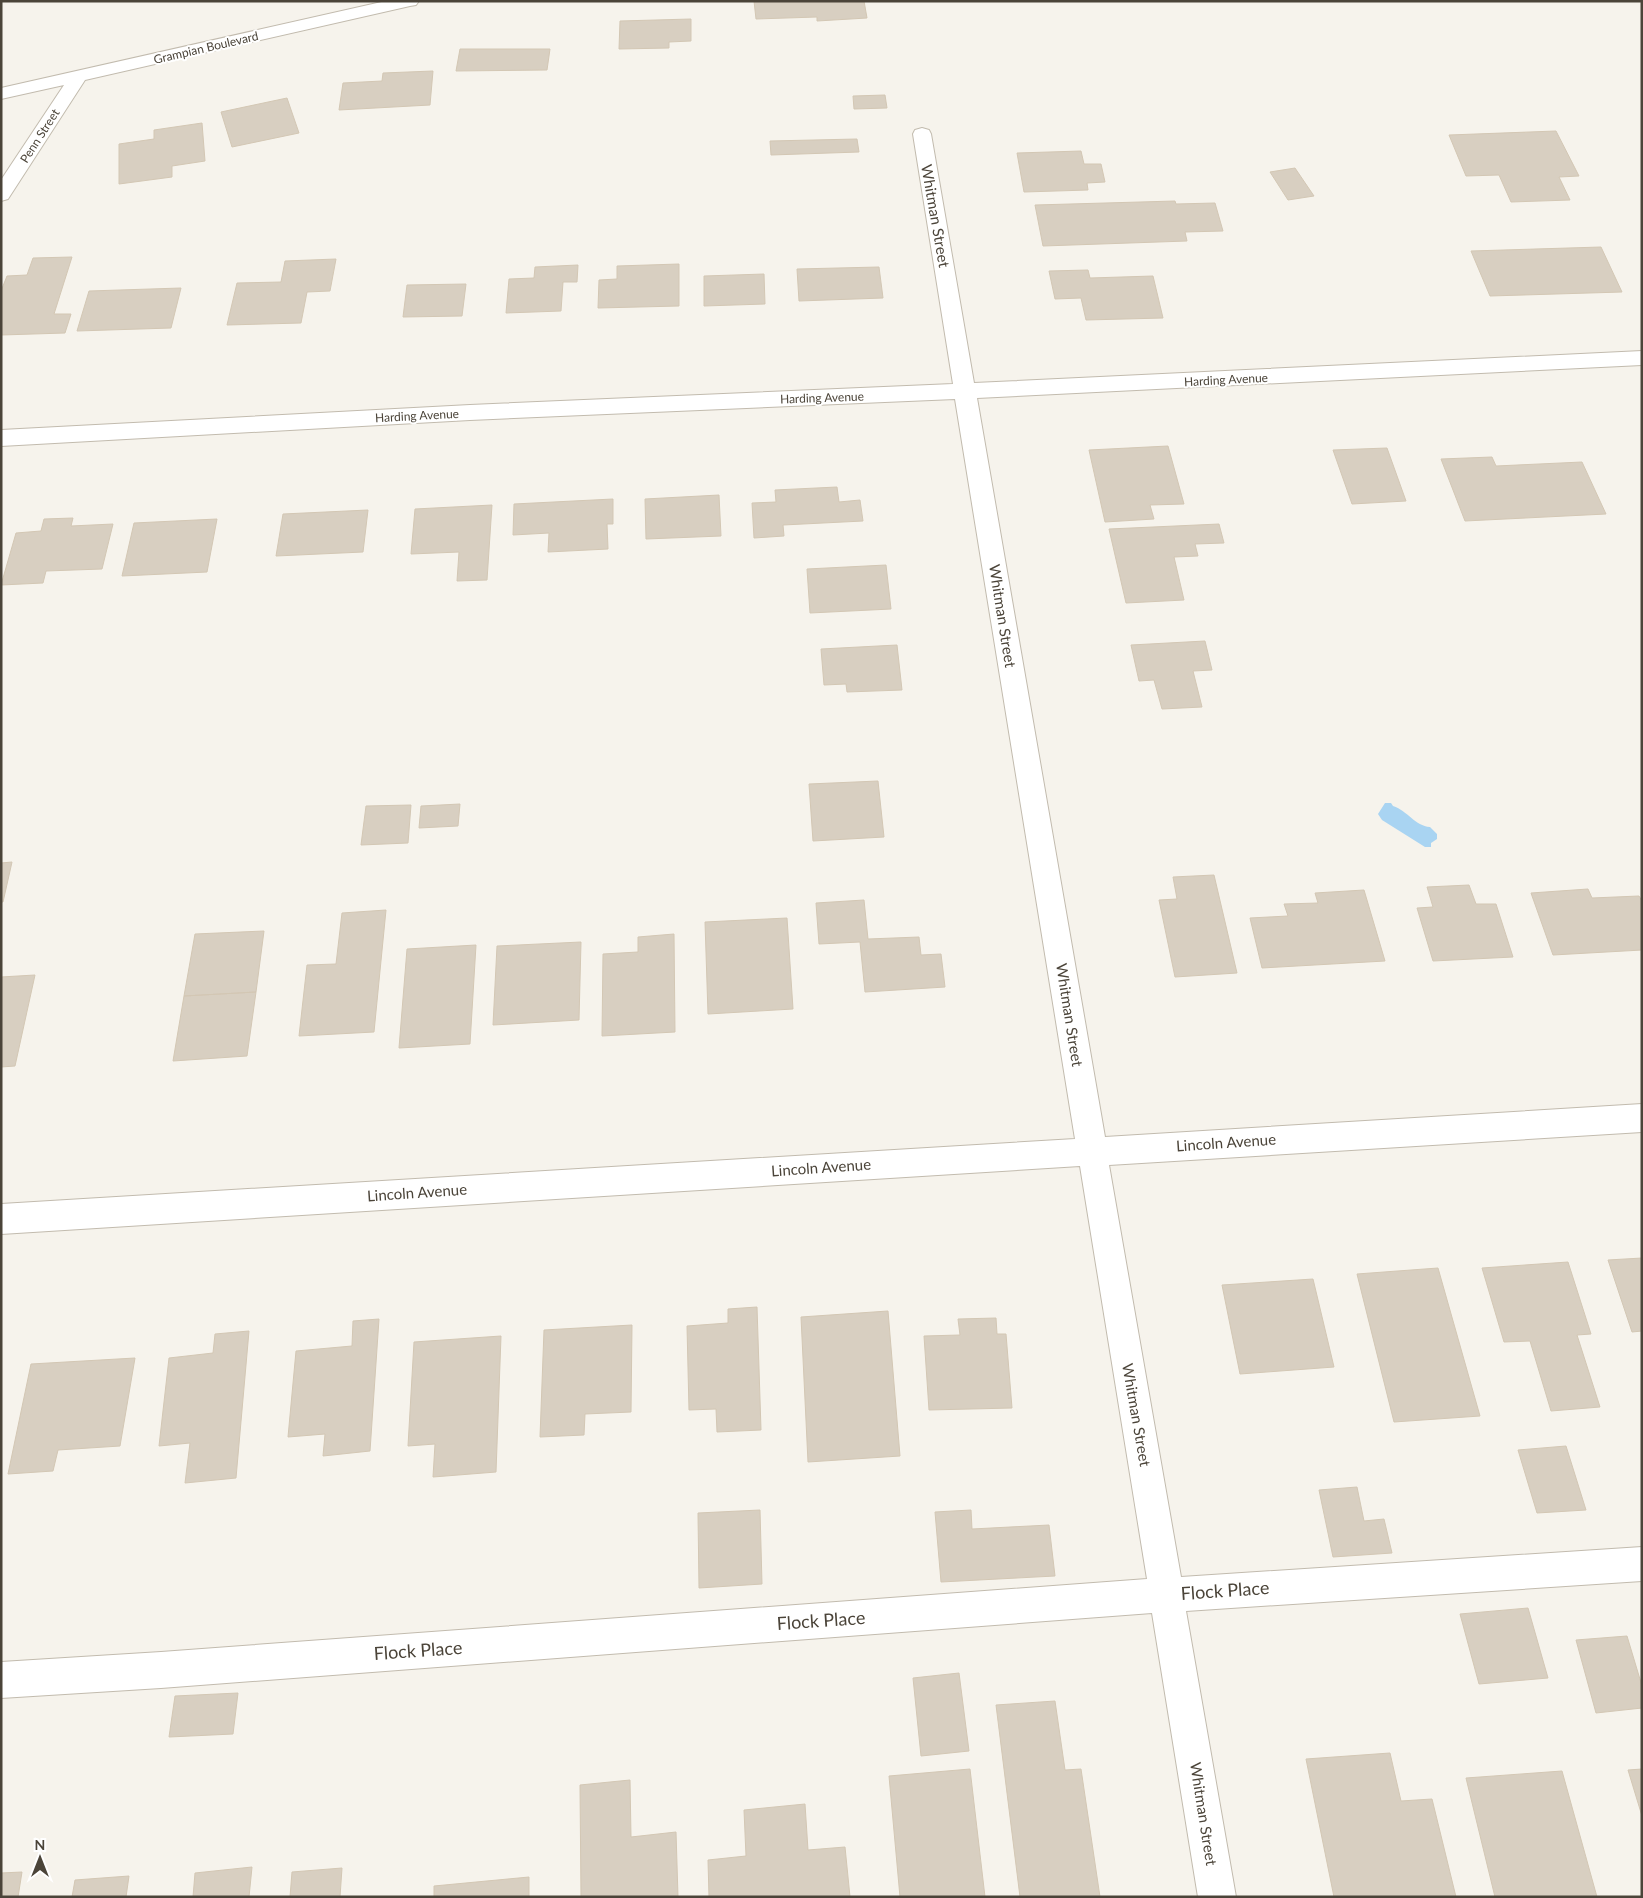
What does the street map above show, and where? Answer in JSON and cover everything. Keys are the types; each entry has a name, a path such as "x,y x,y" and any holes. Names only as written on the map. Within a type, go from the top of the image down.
{"street":[{"name":"Grampian Boulevard","path":"1,94 410,1"},
{"name":"Penn Street","path":"1,195 79,76"},
{"name":"Whitman Street","path":"922,134 1217,1897"},
{"name":"Harding Avenue","path":"1,438 535,409 965,392 1456,369 1642,358"},
{"name":"Lincoln Avenue","path":"1,1219 1642,1118"},
{"name":"Flock Place","path":"1,1680 160,1670 1167,1595 1642,1564"}],"water":[{"path":"1385,803 1391,803 1420,824 1430,827 1437,834 1437,839 1431,843 1431,847 1425,847 1382,820 1378,814"}],"building":[{"path":"754,1 864,1 867,18 817,21 817,17 756,19"},
{"path":"691,19 691,41 669,42 669,48 619,49 620,21"},
{"path":"460,49 550,49 547,70 456,71"},
{"path":"433,71 430,105 339,110 343,83 382,81 383,73"},
{"path":"885,95 887,108 854,109 853,96"},
{"path":"287,98 299,133 232,147 221,112"},
{"path":"202,123 205,161 172,166 172,177 119,184 119,144 154,139 154,130"},
{"path":"1556,131 1579,176 1559,177 1570,200 1511,202 1499,175 1466,176 1449,135"},
{"path":"857,139 859,152 771,155 770,141"},
{"path":"1081,151 1084,164 1101,164 1105,182 1087,183 1088,190 1024,192 1017,153"},
{"path":"1295,168 1314,196 1288,200 1270,172"},
{"path":"1175,201 1176,204 1215,203 1223,231 1185,232 1187,241 1043,246 1035,205"},
{"path":"1601,247 1622,292 1490,296 1471,251"},
{"path":"72,257 54,314 71,314 65,333 1,335 1,291 7,276 27,275 33,258"},
{"path":"336,259 330,291 307,292 301,323 227,325 237,283 281,282 285,261"},
{"path":"679,264 679,306 598,308 599,280 617,279 617,266"},
{"path":"578,265 577,282 563,282 561,311 506,313 509,279 534,278 535,267"},
{"path":"879,267 883,298 799,301 797,269"},
{"path":"1088,270 1090,278 1153,276 1163,318 1086,320 1081,298 1055,299 1049,271"},
{"path":"764,274 765,304 704,306 704,276"},
{"path":"466,284 462,316 403,317 407,285"},
{"path":"181,288 171,328 77,331 89,291"},
{"path":"1168,446 1184,504 1150,505 1154,519 1105,522 1089,450"},
{"path":"1387,448 1406,501 1352,504 1333,450"},
{"path":"1492,457 1496,466 1582,462 1606,514 1465,521 1441,459"},
{"path":"837,487 839,502 860,500 863,521 783,525 784,536 754,538 752,503 776,502 775,490"},
{"path":"719,495 721,536 646,539 645,499"},
{"path":"613,499 613,524 607,524 608,549 548,552 549,533 513,535 514,504"},
{"path":"492,505 487,580 457,581 459,552 411,554 415,509"},
{"path":"368,510 363,552 276,556 283,514"},
{"path":"73,518 71,526 113,524 102,569 46,571 43,583 1,585 16,533 41,531 44,519"},
{"path":"217,519 207,572 122,576 134,523"},
{"path":"1219,524 1224,543 1195,544 1198,556 1174,557 1184,600 1126,603 1109,529"},
{"path":"886,565 891,609 810,613 807,569"},
{"path":"1205,641 1212,670 1193,671 1202,707 1162,709 1154,680 1139,681 1131,645"},
{"path":"897,645 902,690 847,692 846,684 824,685 821,649"},
{"path":"878,781 884,837 813,841 809,784"},
{"path":"460,804 458,826 419,828 421,806"},
{"path":"411,805 408,843 361,845 366,806"},
{"path":"12,862 3,902 1,902 1,863"},
{"path":"1214,875 1237,973 1175,977 1159,900 1177,899 1173,877"},
{"path":"1469,885 1476,904 1496,904 1513,957 1433,961 1417,908 1433,907 1427,887"},
{"path":"1588,889 1592,898 1639,896 1642,901 1642,950 1553,955 1531,893"},
{"path":"1364,890 1385,961 1262,968 1250,918 1288,916 1284,904 1318,903 1315,893"},
{"path":"864,900 868,939 919,937 921,955 941,954 945,987 865,992 860,942 819,944 816,903"},
{"path":"386,910 374,1032 299,1036 307,965 336,964 342,913"},
{"path":"787,918 793,1009 708,1014 705,922"},
{"path":"264,931 256,992 184,996 195,934"},
{"path":"674,934 675,1032 602,1036 603,954 638,952 638,937"},
{"path":"581,942 579,1020 493,1025 497,946"},
{"path":"476,945 470,1044 399,1048 407,949"},
{"path":"35,975 15,1066 1,1067 1,977"},
{"path":"256,992 247,1056 173,1061 184,996"},
{"path":"1642,1258 1642,1331 1632,1332 1608,1260"},
{"path":"1568,1262 1591,1334 1577,1335 1600,1407 1551,1411 1530,1341 1504,1342 1482,1268"},
{"path":"1438,1268 1480,1416 1394,1422 1357,1274"},
{"path":"1313,1279 1334,1367 1240,1374 1222,1285"},
{"path":"757,1307 761,1430 717,1432 716,1409 689,1410 687,1326 728,1323 728,1309"},
{"path":"888,1311 900,1456 808,1462 801,1317"},
{"path":"996,1318 997,1334 1006,1334 1012,1408 929,1410 924,1336 960,1335 958,1319"},
{"path":"379,1319 370,1451 323,1456 325,1434 288,1437 296,1351 352,1346 353,1321"},
{"path":"632,1325 631,1412 585,1414 584,1435 540,1437 544,1330"},
{"path":"249,1331 236,1478 185,1483 190,1443 159,1446 169,1358 213,1353 215,1334"},
{"path":"501,1336 496,1472 433,1477 435,1444 408,1446 414,1342"},
{"path":"135,1358 120,1446 58,1450 53,1471 8,1474 31,1364"},
{"path":"1566,1446 1586,1510 1537,1513 1518,1450"},
{"path":"1357,1487 1364,1521 1384,1519 1392,1553 1333,1557 1319,1490"},
{"path":"760,1510 762,1584 699,1588 698,1513"},
{"path":"971,1510 972,1529 1049,1525 1055,1576 941,1582 935,1512"},
{"path":"1528,1608 1548,1678 1479,1684 1460,1614"},
{"path":"1627,1636 1642,1686 1642,1708 1596,1713 1576,1640"},
{"path":"959,1673 969,1751 921,1756 913,1678"},
{"path":"238,1693 233,1734 169,1737 175,1696"},
{"path":"1055,1701 1065,1770 1081,1769 1100,1897 1020,1897 996,1705"},
{"path":"1390,1753 1401,1801 1432,1799 1456,1897 1334,1897 1306,1759"},
{"path":"970,1769 985,1897 900,1897 889,1776"},
{"path":"1642,1769 1642,1816 1628,1770"},
{"path":"1562,1771 1597,1897 1495,1897 1466,1778"},
{"path":"630,1780 631,1837 676,1832 678,1897 581,1897 580,1785"},
{"path":"805,1804 808,1850 845,1847 850,1897 709,1897 708,1860 746,1856 744,1810"},
{"path":"252,1867 249,1897 193,1897 195,1873"},
{"path":"342,1868 340,1897 290,1897 292,1872"},
{"path":"22,1872 18,1897 1,1897 1,1873"},
{"path":"129,1876 126,1897 72,1897 75,1880"},
{"path":"529,1877 529,1897 434,1897 434,1886"}]}
